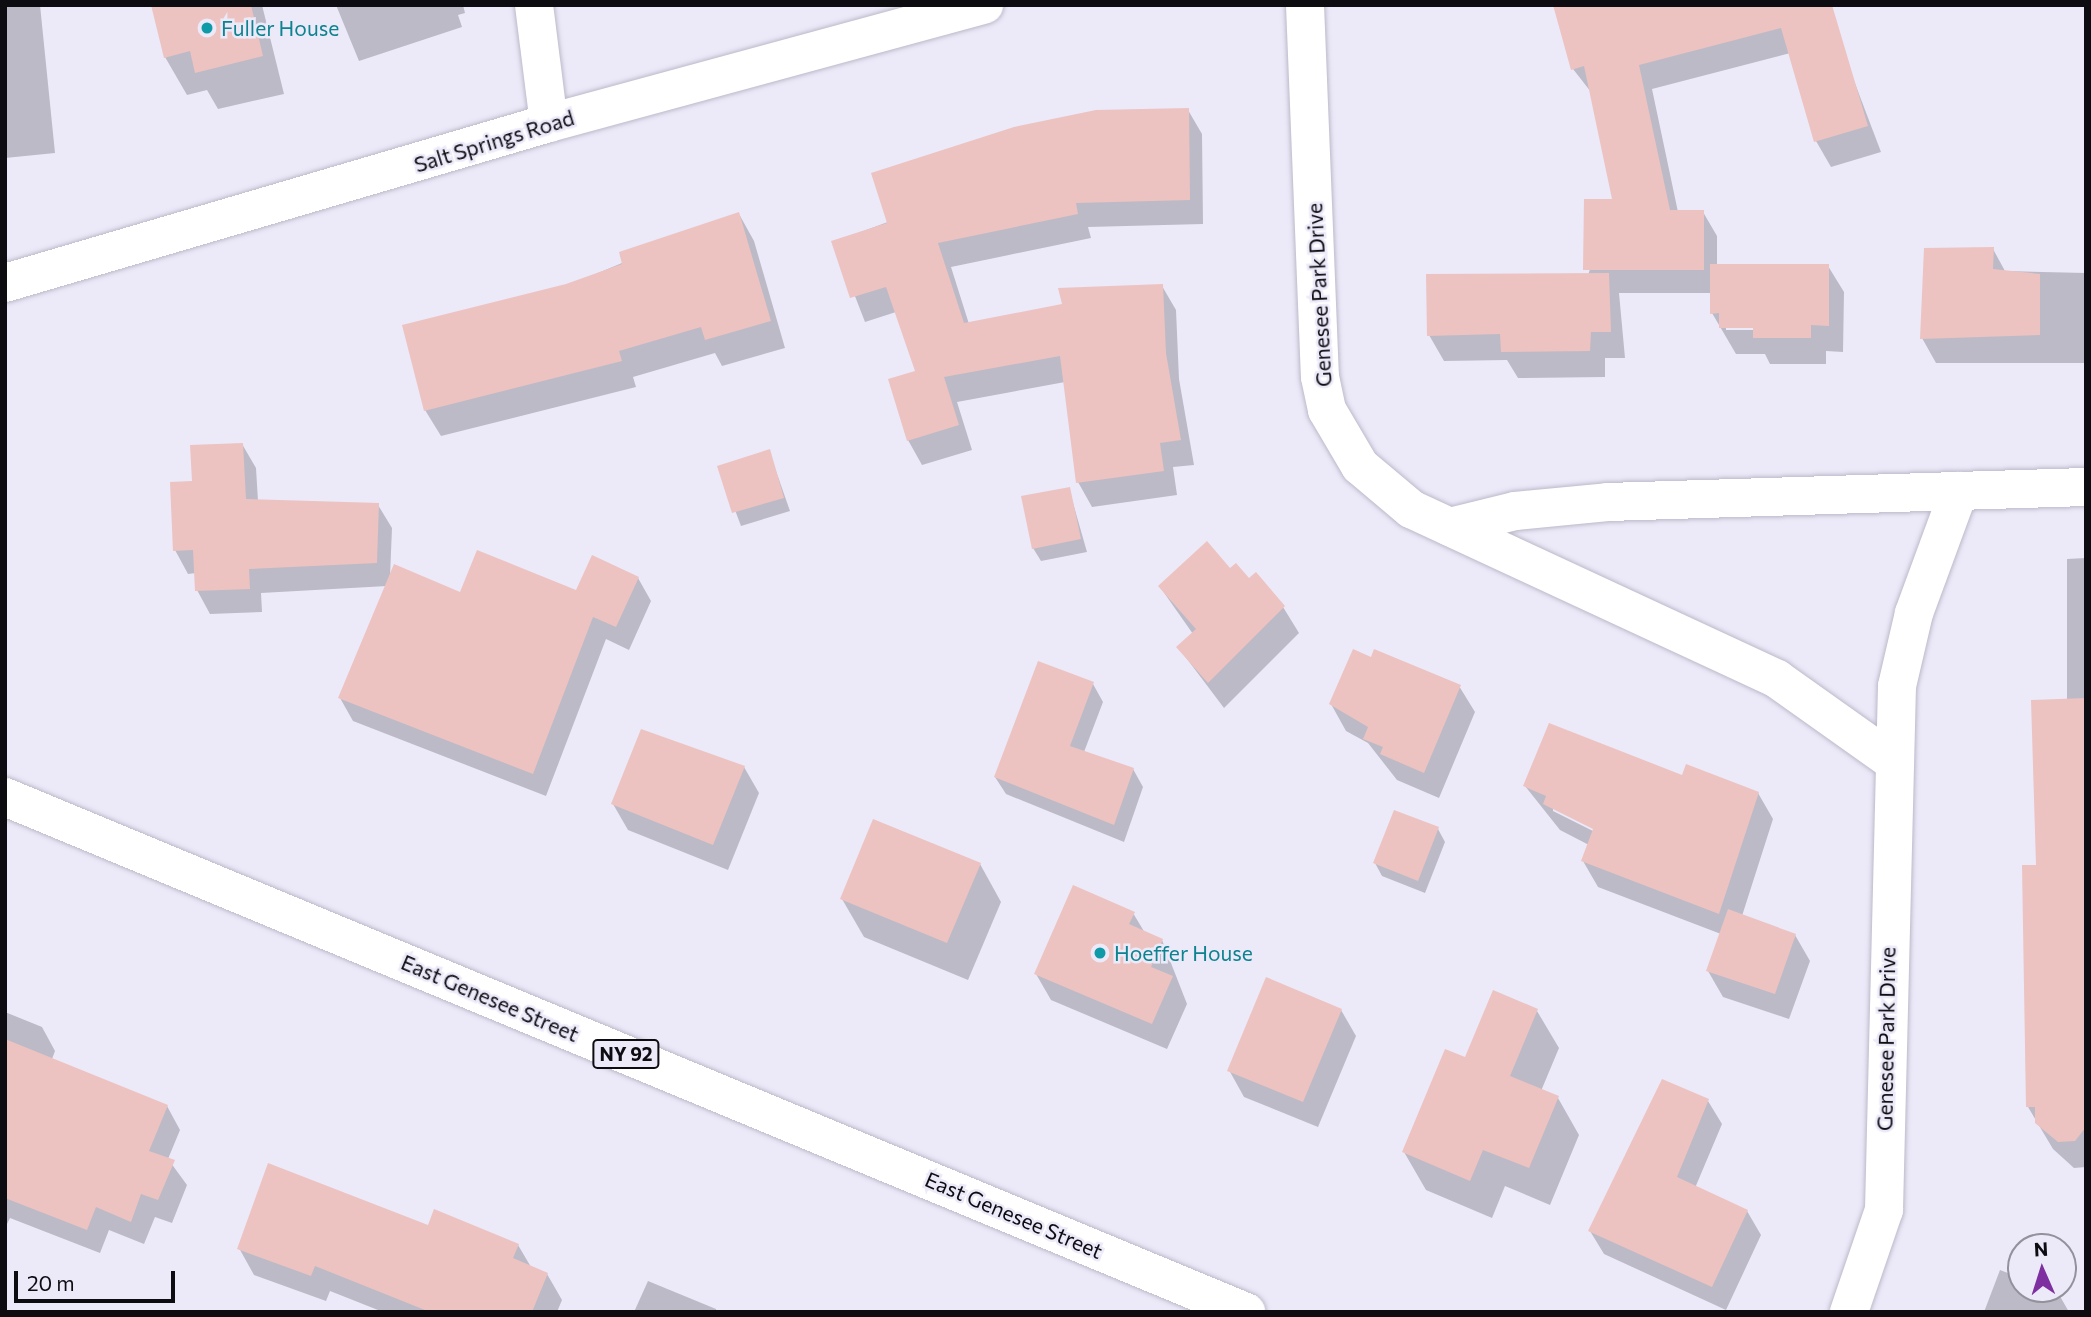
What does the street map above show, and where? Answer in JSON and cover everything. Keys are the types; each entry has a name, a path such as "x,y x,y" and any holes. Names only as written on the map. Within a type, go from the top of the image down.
{"street":[{"path":"534,5 549,123"},
{"name":"Salt Springs Road","path":"5,283 549,123 984,5"},
{"name":"Genesee Park Drive","path":"1305,5 1320,377 1327,410 1360,466 1410,509 1777,679 1891,760"},
{"path":"1450,527 1515,511 1608,502 2086,487"},
{"name":"Genesee Park Drive","path":"1849,1312 1884,1210 1891,760 1897,686 1914,613 1959,491"},
{"name":"East Genesee Street","path":"5,797 1246,1312"}],"building":[{"name":"Fuller House","path":"151,5 251,5 263,56 195,73 190,51 164,58"},
{"path":"1553,5 1832,5 1868,126 1814,142 1781,28 1639,65 1670,210 1704,210 1704,270 1583,270 1584,199 1612,199 1584,66 1571,70"},
{"path":"1189,108 1190,200 1076,203 1078,214 938,243 964,323 1062,304 1058,288 1163,284 1166,353 1181,440 1160,443 1164,471 1076,483 1060,356 944,377 959,425 907,441 888,379 915,371 886,287 850,298 831,241 887,223 871,173 1014,127 1096,110"},
{"path":"739,212 771,321 705,340 701,327 619,351 622,361 424,411 402,325 566,284 622,264 619,252"},
{"path":"1994,247 1993,269 2040,274 2040,335 1920,339 1924,248"},
{"path":"1710,264 1829,264 1829,326 1811,325 1811,338 1753,338 1753,328 1719,328 1719,313 1710,314"},
{"path":"1609,273 1611,332 1591,332 1590,351 1501,352 1500,334 1427,336 1426,274"},
{"path":"243,443 246,499 379,503 377,563 249,569 250,589 195,591 193,550 173,551 170,482 192,481 190,445"},
{"path":"770,449 784,498 732,513 717,466"},
{"path":"1070,487 1081,539 1032,549 1021,496"},
{"path":"1207,541 1230,568 1236,563 1249,578 1256,572 1285,606 1208,683 1176,647 1196,629 1158,586"},
{"path":"477,550 576,590 592,555 639,577 616,627 593,617 533,774 338,698 394,564 460,592"},
{"path":"1353,649 1371,657 1374,649 1461,685 1424,773 1380,754 1383,747 1363,739 1368,727 1329,704"},
{"path":"1038,661 1094,682 1070,746 1134,768 1114,825 994,777"},
{"path":"2086,698 2086,1127 2075,1141 2058,1142 2035,1123 2035,1107 2026,1107 2022,865 2036,865 2031,700"},
{"path":"1549,723 1682,775 1686,764 1759,792 1719,914 1581,861 1593,829 1543,804 1546,796 1523,786"},
{"path":"641,729 745,766 713,845 611,804"},
{"path":"1394,810 1439,827 1418,881 1373,863"},
{"path":"873,819 981,863 947,943 840,899"},
{"name":"Hoeffer House","path":"1073,885 1135,912 1129,924 1163,939 1151,967 1173,976 1152,1024 1034,974"},
{"path":"1728,909 1796,934 1775,994 1706,971"},
{"path":"1266,977 1342,1009 1303,1102 1227,1071"},
{"path":"1493,990 1538,1009 1510,1076 1559,1096 1529,1168 1483,1150 1470,1181 1402,1152 1445,1049 1465,1057"},
{"path":"5,1039 168,1105 149,1151 175,1160 158,1200 141,1194 131,1222 96,1207 87,1230 5,1198"},
{"path":"1662,1079 1709,1099 1677,1177 1748,1210 1712,1287 1588,1231"},
{"path":"268,1163 428,1225 434,1209 519,1244 513,1258 548,1273 532,1312 430,1312 315,1266 311,1276 237,1249"}],"place":[{"name":"Fuller House","path":"207,28"},
{"name":"Hoeffer House","path":"1100,953"}]}
